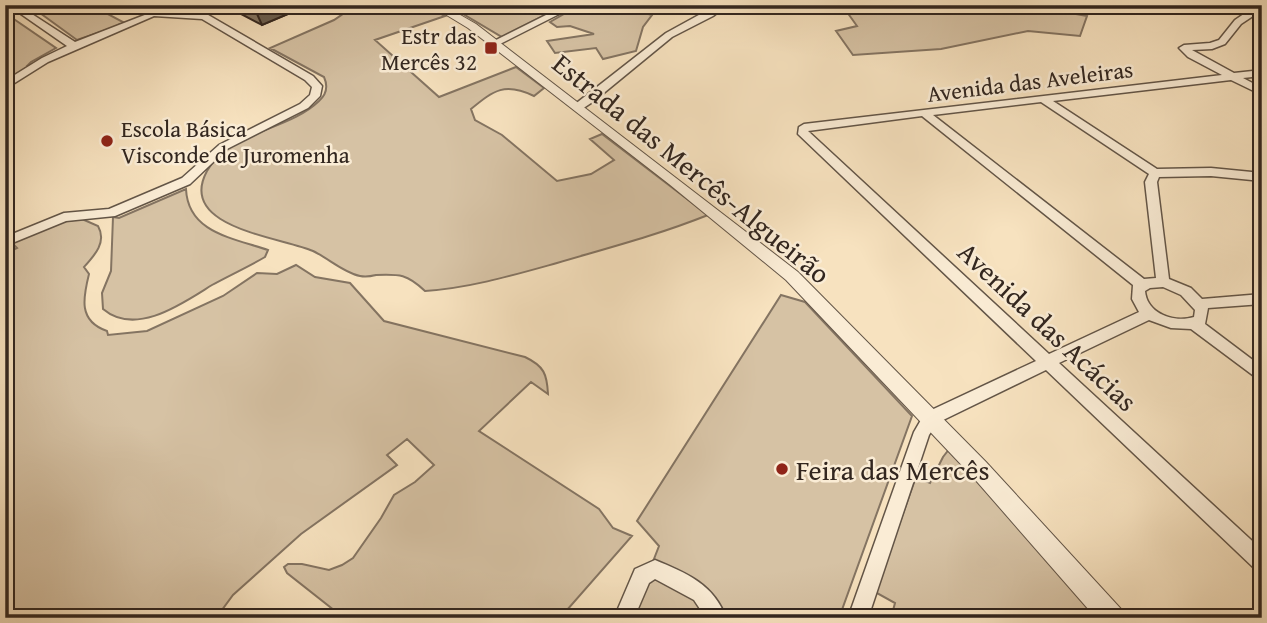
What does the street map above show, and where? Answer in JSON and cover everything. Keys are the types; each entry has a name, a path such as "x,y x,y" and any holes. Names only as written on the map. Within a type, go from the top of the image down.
{"street":[{"path":"12,5 74,46"},
{"path":"108,5 129,14 205,18"},
{"path":"116,29 139,5"},
{"path":"5,86 74,46 153,15 171,5"},
{"path":"5,242 64,217 111,213 191,178 223,147 299,109 315,96 317,86 309,78 184,5"},
{"name":"Estrada das Mercês-Algueirão","path":"435,5 464,20 495,43 785,270 931,418 1112,618"},
{"path":"495,43 573,5"},
{"path":"578,107 611,84 668,36 703,19 723,5"},
{"path":"1262,6 1238,22 1222,42 1212,46 1184,48 1229,77 1262,92"},
{"name":"Avenida das Aveleiras","path":"804,127 1262,73"},
{"path":"1042,99 1155,173 1262,177"},
{"path":"924,113 1142,285 1163,282 1184,290 1199,304 1202,316 1195,324"},
{"name":"Avenida das Acácias","path":"804,127 802,132 1262,563"},
{"path":"1155,173 1151,182 1163,282"},
{"path":"1142,285 1137,294 1150,313 1178,325 1195,324 1262,376"},
{"path":"1199,304 1262,299"},
{"path":"858,618 922,432 931,418 1150,313"},
{"path":"624,618 642,576 655,569 701,594 713,605 716,618"}],"shaded area":[{"path":"29,5 91,5 123,22 77,40"},
{"path":"356,5 425,5 445,16 375,40 439,97 516,67 544,88 534,96 515,89 500,90 471,109 475,120 502,135 557,181 591,174 614,160 590,139 602,134 708,215 633,241 525,272 475,284 425,291 403,276 354,274 313,251 257,235 218,218 206,206 201,190 207,171 217,158 244,139 306,111 325,93 324,77 270,48 334,20"},
{"path":"448,5 565,5 502,37"},
{"path":"615,5 652,15 643,27 636,51 603,59 596,48 555,53 547,41 594,34 570,26 557,27 550,22 578,6"},
{"path":"842,5 1026,5 1087,16 1080,36 1028,31 941,49 853,55 836,31 857,26"},
{"path":"5,13 56,48 31,62 28,65 32,65 5,83"},
{"path":"186,189 189,204 204,224 227,237 268,250 265,257 159,314 130,320 116,317 103,309 102,293 111,271 113,217 119,218"},
{"path":"82,219 98,226 101,237 96,253 84,267 89,274 85,308 91,321 107,331 108,335 147,331 223,296 257,273 277,274 296,265 315,277 350,283 384,321 531,360 543,371 548,394 531,382 479,431 599,509 613,528 632,536 560,618 344,618 287,573 284,567 288,564 302,564 329,570 353,558 394,495 415,482 434,465 407,439 387,455 397,465 301,534 233,595 216,618 5,618 5,254 17,248 12,243 53,223"},
{"name":"Feira das Mercês","path":"781,295 805,302 912,416 839,618 631,618 659,546 637,521"},
{"path":"950,448 1097,618 891,618 895,603 875,592 916,477 930,483"}],"place":[{"name":"Estr das Mercês 32","path":"491,48"},
{"name":"Escola Básica Visconde de Juromenha","path":"107,141"},
{"name":"Feira das Mercês","path":"782,469"}]}
